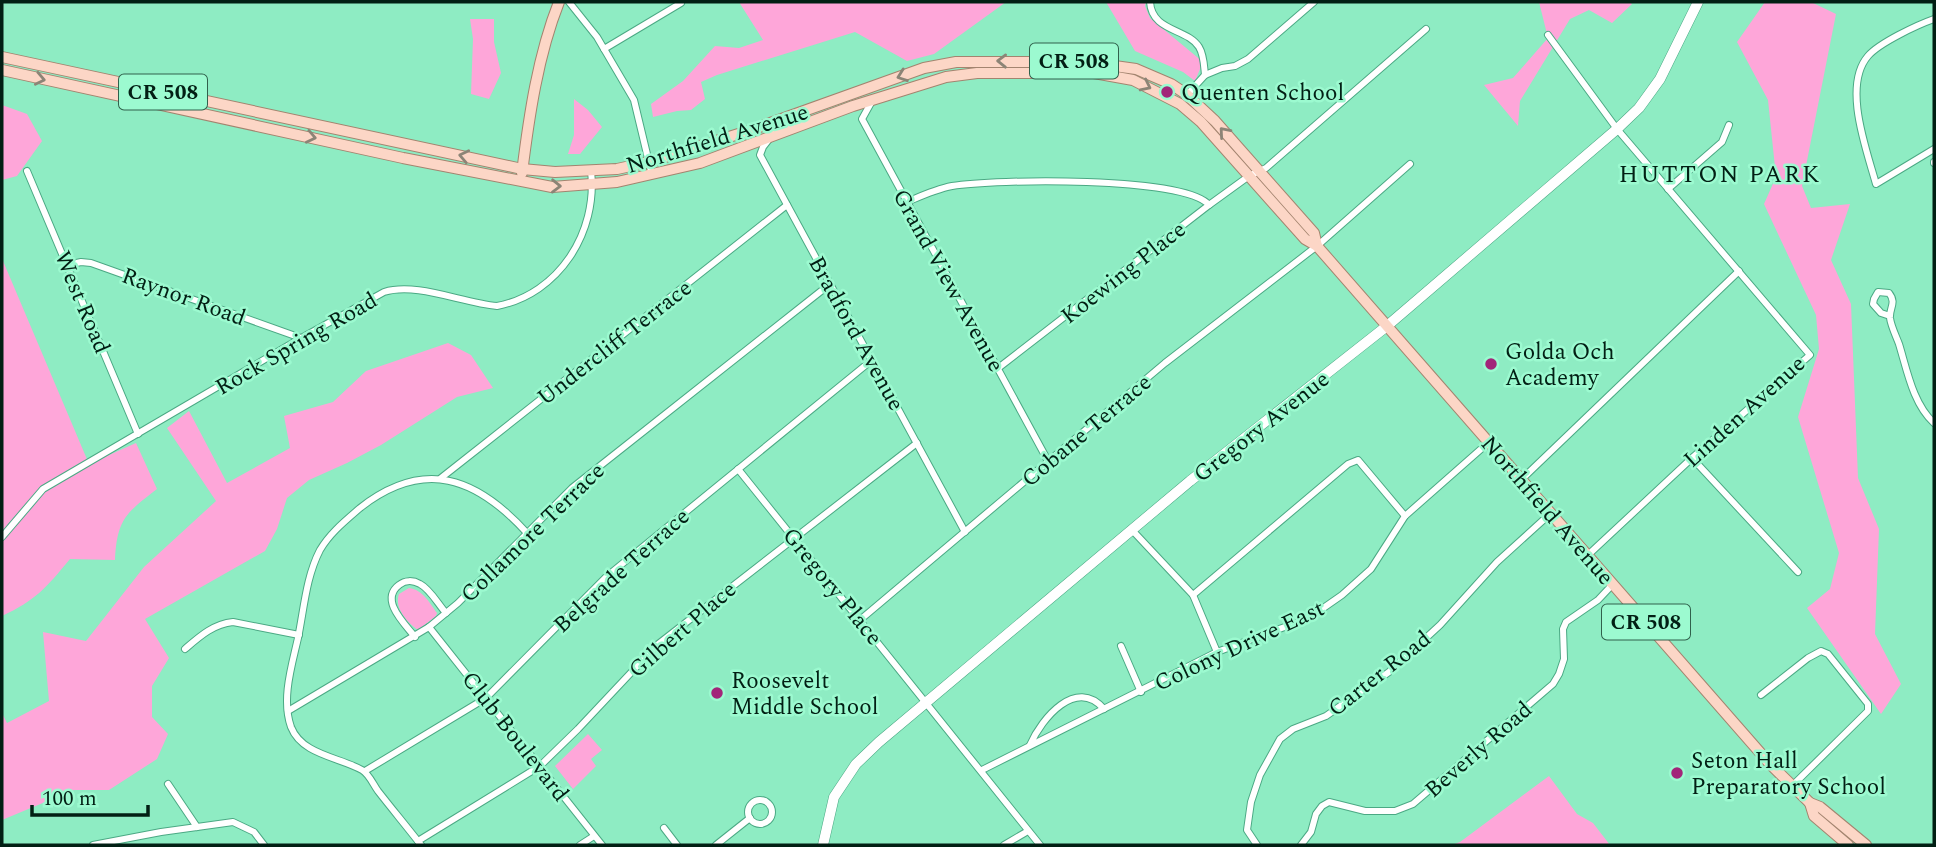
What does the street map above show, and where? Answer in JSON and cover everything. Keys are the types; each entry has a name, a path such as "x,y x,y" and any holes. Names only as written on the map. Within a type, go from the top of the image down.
{"main road":[{"path":"520,182 549,29 559,2"},
{"name":"Gregory Avenue","path":"823,845 834,797 856,764 1190,481 1387,327 1617,129 1639,108 1660,79 1698,2"},
{"name":"Northfield Avenue","path":"2,57 522,169 555,172 617,169 649,162 852,101 873,99 923,83 977,73 1094,73 1133,79 1183,99"},
{"name":"Northfield Avenue","path":"2,70 552,187 592,186 700,163 772,136 924,68 956,62 1086,62 1118,65 1154,76 1215,121 1254,174 1314,233 1317,246 1761,754 1810,803 1820,807 1866,845"},
{"path":"161,105 164,92"},
{"path":"748,131 753,143"},
{"name":"Northfield Avenue","path":"1810,803 1814,816 1841,844"}],"street":[{"path":"569,2 604,49 638,106 652,175"},
{"path":"1150,2 1157,19 1198,44 1205,75"},
{"path":"1183,99 1205,75 1248,59 1314,2"},
{"path":"604,49 681,3"},
{"path":"1934,19 1909,29 1868,56 1857,86 1858,113 1875,184 1934,149"},
{"name":"Koewing Place","path":"998,369 1209,205 1266,168 1426,29"},
{"name":"Linden Avenue","path":"1548,35 1617,129 1810,355 1692,458 1588,555"},
{"name":"Grand View Avenue","path":"873,99 863,112 862,119 1048,461"},
{"path":"1668,189 1723,142 1730,125"},
{"name":"Bradford Avenue","path":"772,136 762,147 760,155 965,532"},
{"name":"Cobane Terrace","path":"860,620 1165,363 1317,246 1410,164"},
{"name":"West Road","path":"27,171 138,434"},
{"name":"Rock Spring Road","path":"2,537 43,489 384,292 396,289 497,306 537,289 558,272 575,252 590,203 590,171"},
{"path":"907,202 951,186 1002,181 1107,181 1194,195 1209,205"},
{"name":"Undercliff Terrace","path":"441,478 787,205"},
{"name":"Raynor Road","path":"67,265 91,263 301,338"},
{"path":"1521,480 1738,271"},
{"name":"Collamore Terrace","path":"288,711 415,637 446,613 572,488 830,284"},
{"path":"1890,316 1915,395 1934,423"},
{"name":"Belgrade Terrace","path":"365,772 486,698 606,577 872,360"},
{"name":"Colony Drive East","path":"982,770 1217,652 1308,618 1342,595 1371,569 1405,516 1489,442"},
{"name":"Gilbert Place","path":"419,843 540,766 579,729 657,645 916,443"},
{"path":"1692,458 1798,572"},
{"path":"1193,595 1348,464 1358,460 1405,516"},
{"name":"Gregory Place","path":"738,469 1040,845"},
{"path":"419,843 365,772 312,750 300,742 291,727 288,690 311,569 328,537 372,499 401,485 441,478 484,495 509,514 527,533"},
{"name":"Carter Road","path":"1257,845 1247,830 1251,802 1260,775 1280,739 1293,729 1326,716 1389,671 1440,625 1497,562 1551,513"},
{"path":"1132,530 1193,595 1217,652"},
{"path":"415,637 392,605 393,593 400,584 412,581 423,585 446,613"},
{"name":"Beverly Road","path":"1301,845 1311,832 1316,814 1322,806 1329,803 1364,811 1395,811 1413,804 1429,792 1553,684 1564,659 1563,629 1566,622 1598,600 1613,584"},
{"path":"185,649 222,623 233,622 299,635"},
{"name":"Club Boulevard","path":"429,626 602,845"},
{"path":"1121,646 1141,692"},
{"path":"1761,695 1821,650 1828,654 1868,704 1868,711 1793,786"},
{"path":"1030,746 1037,731 1069,699 1082,695 1095,699 1104,709"},
{"path":"168,784 197,827"},
{"path":"716,845 750,818"},
{"path":"93,845 233,822 254,832 264,845"},
{"path":"664,828 677,845"},
{"path":"1004,845 1028,831"},
{"path":"580,845 594,836"}],"shaded area":[{"path":"739,2 1006,2 934,54 907,61 855,32 717,75 701,82 705,99 691,110 653,117 651,104 683,81 715,46 739,48 763,40"},
{"path":"1106,2 1146,2 1150,18 1203,62 1195,81 1183,72 1135,51"},
{"path":"1539,2 1632,4 1612,23 1589,10 1570,19 1520,101 1518,126 1484,85 1513,78 1548,38"},
{"path":"1765,2 1811,2 1836,14 1802,186 1811,208 1850,204 1831,260 1851,304 1858,478 1879,529 1875,634 1901,684 1881,714 1807,608 1830,589 1839,553 1798,417 1819,349 1816,315 1764,204 1776,177 1768,100 1737,42"},
{"path":"470,19 494,19 494,42 501,73 489,99 471,94 473,39"},
{"path":"574,99 588,110 602,127 580,154 568,154 574,135"},
{"path":"2,105 27,114 42,141 17,176 2,180"},
{"path":"2,245 3,261 89,464 136,443 157,489 125,518 118,535 115,560 70,559 40,592 2,616"},
{"path":"448,343 471,355 493,388 457,397 381,445 309,480 287,498 277,529 265,551 145,619 169,658 152,686 152,717 168,734 157,759 109,790 74,790 2,820 2,713 7,723 49,701 43,632 86,641 144,567 216,501 167,428 189,411 227,483 290,448 284,416 333,402 366,371"},
{"path":"409,588 422,594 437,613 418,630 406,619 398,604 399,594"},
{"path":"588,734 602,750 591,759 596,766 573,789 555,766"},
{"path":"1549,776 1577,814 1593,823 1610,845 1452,845 1460,842"}],"place":[{"name":"Quenten School","path":"1167,92"},
{"name":"Golda Och Academy","path":"1491,364"},
{"name":"Roosevelt Middle School","path":"717,693"},
{"name":"Seton Hall Preparatory School","path":"1677,773"}],"district":[{"name":"HUTTON PARK","path":"1720,174"}]}
